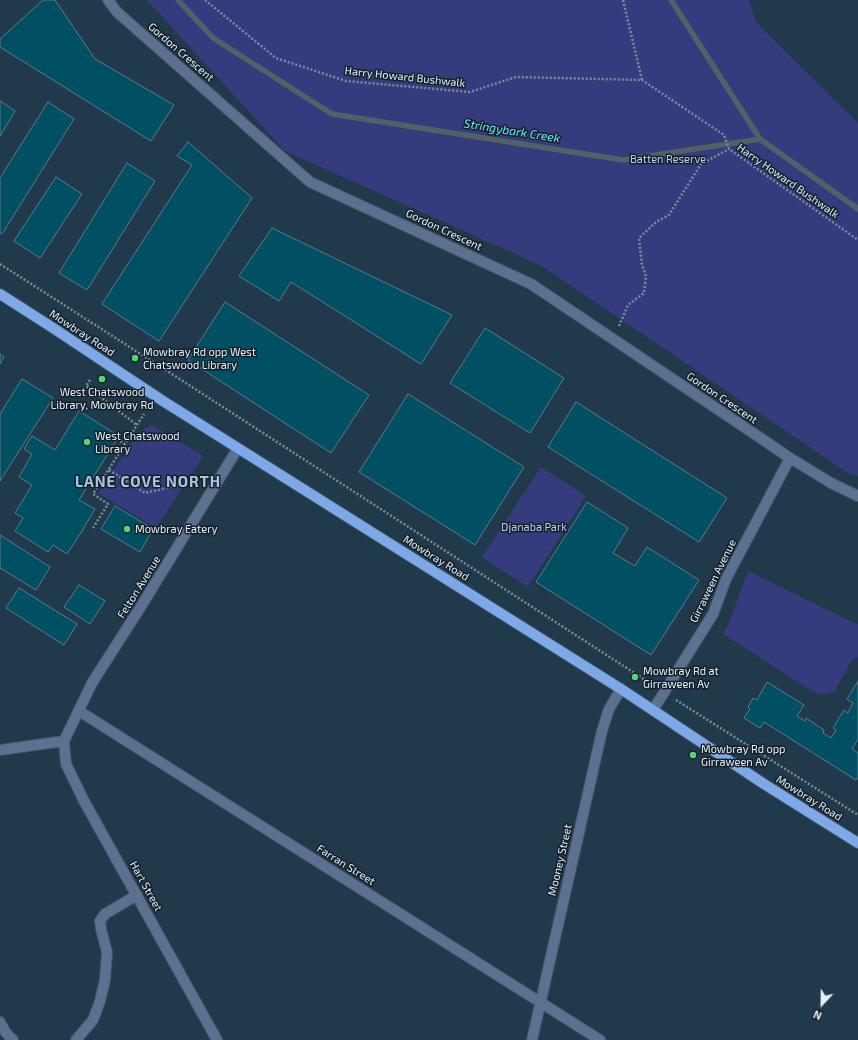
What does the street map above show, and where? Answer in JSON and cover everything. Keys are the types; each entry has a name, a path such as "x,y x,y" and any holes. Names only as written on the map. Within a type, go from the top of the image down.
{"main road":[{"name":"Mowbray Road","path":"0,294 163,401 621,689 764,784 858,843"}],"street":[{"name":"Gordon Crescent","path":"108,0 117,12 310,182 531,284 790,458 831,483 858,496"},
{"name":"Felton Avenue","path":"64,741 92,683 144,602 238,448"},
{"name":"Girraween Avenue","path":"653,710 713,614 726,579 790,458"},
{"name":"Mooney Street","path":"532,1040 602,731 609,709 621,689"},
{"name":"Farran Street","path":"79,711 600,1040"},
{"path":"0,750 64,741"},
{"name":"Hart Street","path":"64,741 66,764 84,801 217,1040"},
{"path":"76,1040 93,1020 100,1002 105,980 107,952 100,921 105,914 137,895"},
{"path":"0,1022 6,1033 13,1040"}],"path":[{"name":"Harry Howard Bushwalk","path":"206,0 276,58 346,81 470,92 516,78 642,80 724,135 729,149 858,240"},
{"path":"623,0 642,80"},
{"path":"614,340 628,305 644,293 646,276 642,265 639,238 656,222 669,215 701,164 729,149"},
{"path":"0,264 656,687"},
{"path":"90,380 86,386 137,425"},
{"path":"93,528 108,504 94,494 144,414"},
{"path":"117,438 125,444"},
{"path":"109,470 145,493 188,483"},
{"path":"676,700 858,815"}],"green space":[{"name":"Batten Reserve","path":"147,0 749,0 756,22 858,123 858,476 851,475 542,266 285,151"},
{"path":"152,425 203,456 156,528 98,493 136,437 144,429"},
{"name":"Djanaba Park","path":"541,467 586,496 528,587 482,557"},
{"path":"748,571 858,624 858,657 852,660 834,692 817,694 723,634 728,625"}],"building":[{"path":"43,0 55,0 95,59 174,105 151,141 0,47 0,39"},
{"path":"0,101 15,111 0,136"},
{"path":"48,102 74,119 2,234 0,233 0,178"},
{"path":"188,142 252,198 159,341 102,304 192,165 177,156"},
{"path":"127,163 155,181 87,290 59,273"},
{"path":"56,177 82,194 40,258 14,241"},
{"path":"272,228 452,315 421,364 291,282 279,301 239,276"},
{"path":"225,302 369,395 331,453 188,360"},
{"path":"485,328 564,378 530,433 450,383"},
{"path":"0,354 4,357 0,364"},
{"path":"22,379 53,398 0,481 0,414"},
{"path":"408,394 524,467 475,545 359,472"},
{"path":"576,402 727,498 699,542 548,447"},
{"path":"79,411 119,436 79,500 95,509 82,531 67,554 53,545 48,552 15,531 23,518 15,513 32,485 19,477 32,454 24,449 32,436 55,450"},
{"path":"587,502 628,528 613,553 635,566 647,547 699,580 651,655 536,582"},
{"name":"Mowbray Eatery","path":"115,506 153,529 140,552 101,529"},
{"path":"0,535 50,567 36,590 0,568"},
{"path":"79,585 105,601 90,624 64,607"},
{"path":"19,588 77,624 64,645 6,608"},
{"path":"858,681 858,739 852,749 858,753 858,777 856,780 764,722 760,728 744,718 750,709 748,707 753,698 757,700 767,682 804,705 797,716 805,721 806,718 824,730 823,733 831,738 836,730 833,728 844,710 848,713 853,703 847,699"}],"waterway":[{"name":"Stringybark Creek","path":"178,0 213,38 332,114 623,160 760,139 858,209"},
{"path":"671,0 760,139"}],"place":[{"name":"Mowbray Rd opp West Chatswood Library","path":"135,358"},
{"name":"West Chatswood Library, Mowbray Rd","path":"102,379"},
{"name":"West Chatswood Library","path":"87,442"},
{"name":"Mowbray Eatery","path":"127,529"},
{"name":"Mowbray Rd at Girraween Av","path":"635,677"},
{"name":"Mowbray Rd opp Girraween Av","path":"693,755"}],"district":[{"name":"LANE COVE NORTH","path":"148,482"}]}
